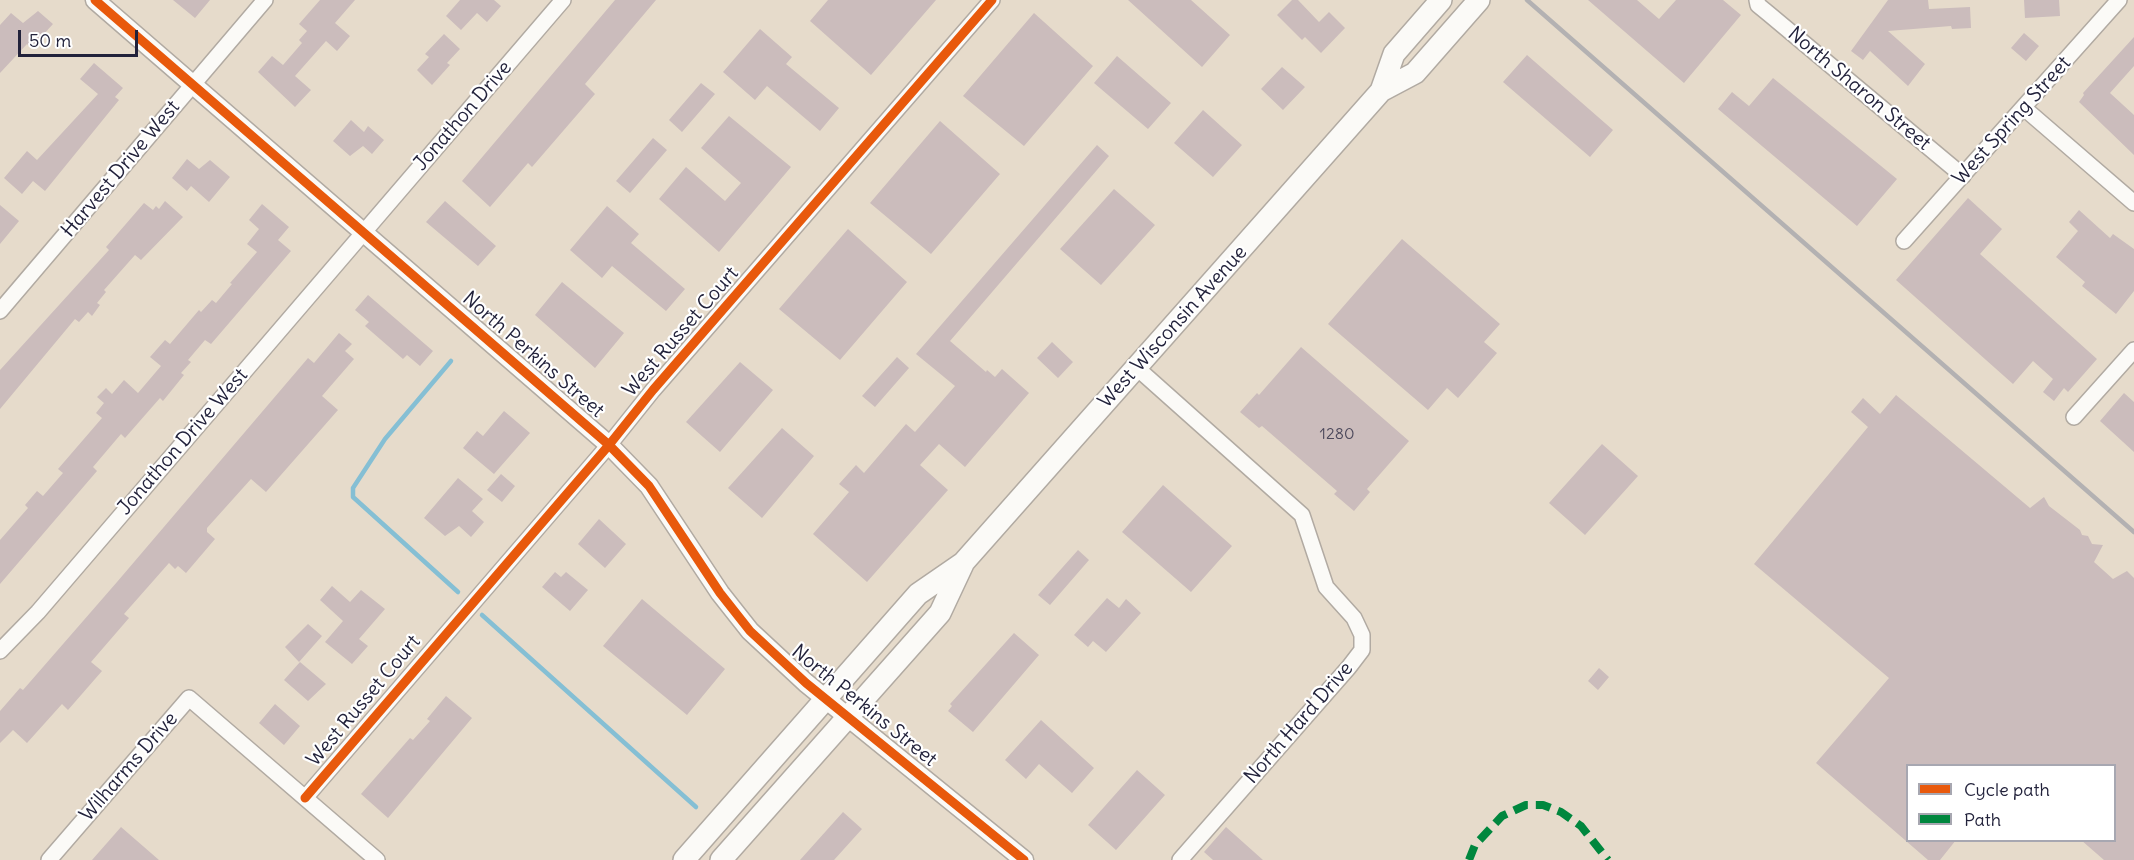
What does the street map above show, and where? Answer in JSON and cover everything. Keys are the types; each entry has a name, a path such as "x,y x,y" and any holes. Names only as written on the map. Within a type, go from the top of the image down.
{"main road":[{"name":"West Wisconsin Avenue","path":"1382,91 1394,54 1442,0"},
{"name":"West Wisconsin Avenue","path":"684,860 918,594 963,563 1382,91 1415,73 1479,0"},
{"name":"West Wisconsin Avenue","path":"722,860 940,613 963,563"}],"street":[{"name":"North Perkins Street","path":"95,0 609,445 649,486 738,618 780,660 826,699 1024,860"},
{"name":"Harvest Drive West","path":"0,311 265,0"},
{"name":"Jonathon Drive","path":"364,232 563,0"},
{"name":"West Russet Court","path":"305,798 609,445 653,390 992,0"},
{"name":"North Sharon Street","path":"1757,0 1758,4 1963,176"},
{"name":"West Spring Street","path":"1904,241 2119,0"},
{"path":"2024,108 2134,203"},
{"name":"Jonathon Drive West","path":"0,651 38,612 364,232"},
{"path":"2074,417 2134,351"},
{"name":"North Hard Drive","path":"1137,368 1302,516 1326,587 1354,618 1362,635 1362,650 1349,667 1180,860"},
{"name":"Wilharms Drive","path":"49,860 189,698 377,860"}],"building":[{"path":"173,0 210,0 195,18"},
{"path":"320,0 355,0 335,23 350,36 337,51 326,41 295,76 311,90 295,107 258,72 272,56 283,65 302,43 299,40 307,31 299,24"},
{"path":"460,0 494,0 501,6 487,22 477,13 461,30 446,16"},
{"path":"615,0 656,0 585,84 595,94 532,167 528,163 490,207 462,181"},
{"path":"828,0 936,0 871,75 810,21"},
{"path":"1128,0 1191,0 1230,35 1202,67"},
{"path":"1292,0 1298,0 1319,22 1329,12 1345,28 1321,53 1305,37 1302,40 1277,15"},
{"path":"1588,0 1637,0 1659,19 1676,0 1723,0 1741,15 1684,83"},
{"path":"1888,0 1928,0 1929,9 1970,7 1971,28 1952,29 1951,26 1888,31 1925,64 1908,86 1870,51 1863,60 1851,51"},
{"path":"2024,0 2059,0 2060,16 2025,18"},
{"path":"38,11 53,24 31,48 27,44 0,73 0,25 11,13 23,23"},
{"path":"1034,13 1093,66 1024,146 963,96"},
{"path":"760,29 792,57 786,64 839,108 820,131 767,86 755,100 723,72"},
{"path":"2024,33 2039,46 2026,61 2011,48"},
{"path":"444,34 460,49 447,63 450,65 432,85 417,70 429,57 425,54"},
{"path":"2134,37 2134,66 2110,93 2134,115 2134,155 2079,102 2083,93"},
{"path":"1527,55 1613,130 1590,157 1503,82"},
{"path":"1117,56 1171,103 1148,129 1094,83"},
{"path":"94,63 123,88 115,97 119,100 45,191 33,181 22,194 4,178 27,151 37,160 98,94 80,79"},
{"path":"1282,67 1305,87 1283,110 1261,89"},
{"path":"1773,78 1897,179 1857,226 1718,109 1732,92 1749,106"},
{"path":"701,83 715,94 682,132 669,120"},
{"path":"1203,110 1242,145 1213,177 1174,143"},
{"path":"729,116 791,167 719,252 659,199 686,167 725,201 741,183 701,148"},
{"path":"351,120 364,132 368,126 384,140 372,154 363,146 350,156 333,141"},
{"path":"940,121 1000,174 931,254 870,203"},
{"path":"653,138 667,150 630,193 616,181"},
{"path":"1097,145 1109,156 950,341 986,372 987,370 995,377 1002,369 1029,393 965,467 939,444 920,465 948,490 867,582 813,534 849,492 839,484 856,465 864,473 906,424 915,432 955,386 916,354"},
{"path":"187,159 199,169 210,160 230,177 209,202 191,186 187,191 172,178"},
{"path":"1114,189 1155,225 1101,285 1060,249"},
{"path":"1968,198 2002,229 1980,254 2097,359 2068,392 2064,388 2054,401 2043,392 2053,379 2033,361 2013,384 1896,280"},
{"path":"165,201 183,217 141,260 135,255 104,290 106,292 97,303 100,305 92,316 88,312 79,322 75,319 0,409 0,370 109,250 106,247 144,203 153,210 156,206 159,209"},
{"path":"445,201 496,246 478,266 426,222"},
{"path":"262,204 289,227 278,240 291,251 211,344 205,340 188,360 191,362 181,373 184,375 163,401 160,398 125,438 121,434 93,467 97,471 0,584 0,540 28,508 25,505 37,491 43,496 63,473 58,469 102,418 96,413 104,403 97,397 106,388 112,394 124,380 138,393 161,366 150,357 165,340 170,344 199,310 201,312 212,300 216,303 257,252 247,244 259,229 249,220"},
{"path":"0,205 19,221 0,244"},
{"path":"607,206 639,234 631,243 685,289 666,311 612,266 602,278 570,250"},
{"path":"2079,210 2110,238 2113,234 2134,249 2134,291 2116,314 2082,286 2085,282 2056,257 2078,231 2069,222"},
{"path":"848,229 907,282 840,360 779,309"},
{"path":"1402,239 1500,324 1484,342 1497,353 1458,398 1447,388 1428,410 1328,324"},
{"path":"562,282 624,333 595,368 535,315"},
{"path":"368,295 433,351 420,366 407,355 403,359 365,326 369,322 355,310"},
{"path":"339,333 352,344 345,351 354,359 322,396 338,410 266,492 251,479 207,528 207,532 215,539 186,573 178,566 175,569 169,563 124,614 129,618 91,662 102,671 68,710 62,704 27,743 13,730 0,743 0,711 20,688 23,690 308,358 314,363"},
{"path":"1052,342 1073,362 1058,378 1037,358"},
{"path":"1301,347 1409,441 1367,489 1370,492 1354,511 1334,494 1337,491 1262,426 1259,428 1240,412 1257,393 1259,395"},
{"path":"897,357 909,368 875,407 862,396"},
{"path":"740,362 773,390 720,452 686,422"},
{"path":"2124,393 2134,402 2134,452 2100,421"},
{"path":"1896,395 2030,508 2044,497 2049,506 2080,530 2082,535 2088,536 2092,544 2103,545 2094,562 2113,579 2127,571 2134,578 2134,860 2104,860 2083,842 2116,842 2116,764 1906,764 1906,841 1816,763 1889,678 1754,564 1868,427 1851,412 1863,398 1880,414"},
{"path":"504,411 530,433 494,474 463,448 477,431 483,436"},
{"path":"782,428 814,456 762,518 728,488"},
{"path":"1602,444 1638,476 1585,535 1549,503"},
{"path":"501,474 515,486 502,502 487,490"},
{"path":"458,478 483,499 472,511 484,522 471,537 459,526 445,536 424,518"},
{"path":"1163,485 1232,546 1191,592 1122,532"},
{"path":"599,519 626,544 605,568 578,544"},
{"path":"1078,550 1089,560 1050,605 1038,595"},
{"path":"555,572 561,577 566,572 588,590 570,611 542,587"},
{"path":"332,586 350,602 361,590 385,609 359,639 368,646 352,664 325,642 343,621 320,600"},
{"path":"1107,598 1119,608 1126,599 1141,613 1106,652 1093,641 1088,647 1074,635"},
{"path":"642,599 725,669 687,715 603,646"},
{"path":"308,624 322,636 299,662 285,647"},
{"path":"1014,633 1039,655 973,732 948,711 952,706 950,704"},
{"path":"300,662 326,684 308,701 284,680"},
{"path":"1599,668 1609,677 1598,690 1588,681"},
{"path":"446,696 472,718 388,818 361,794 410,738 413,740 430,721 427,719"},
{"path":"275,704 300,726 284,745 259,723"},
{"path":"1041,720 1094,768 1072,793 1039,764 1026,779 1005,760"},
{"path":"1137,770 1165,795 1116,850 1088,825"},
{"path":"843,812 862,829 834,860 800,860"},
{"path":"121,827 159,860 92,860"},
{"path":"1226,827 1263,860 1213,860 1204,852"},
{"path":"1907,842 1954,842 1940,860 1928,860"}],"waterway":[{"path":"451,361 385,439 353,488 353,497 458,592"},
{"path":"482,615 696,807"}],"railway":[{"path":"1527,0 2134,532"}],"marked path":[{"path":"1469,860 1475,845 1502,816 1526,805 1543,805 1561,812 1581,826 1608,860"}],"cycle path":[{"path":"95,0 609,445 649,486 720,593 750,631 806,683 1024,860"},
{"path":"305,798 609,445 653,390 992,0"}]}
